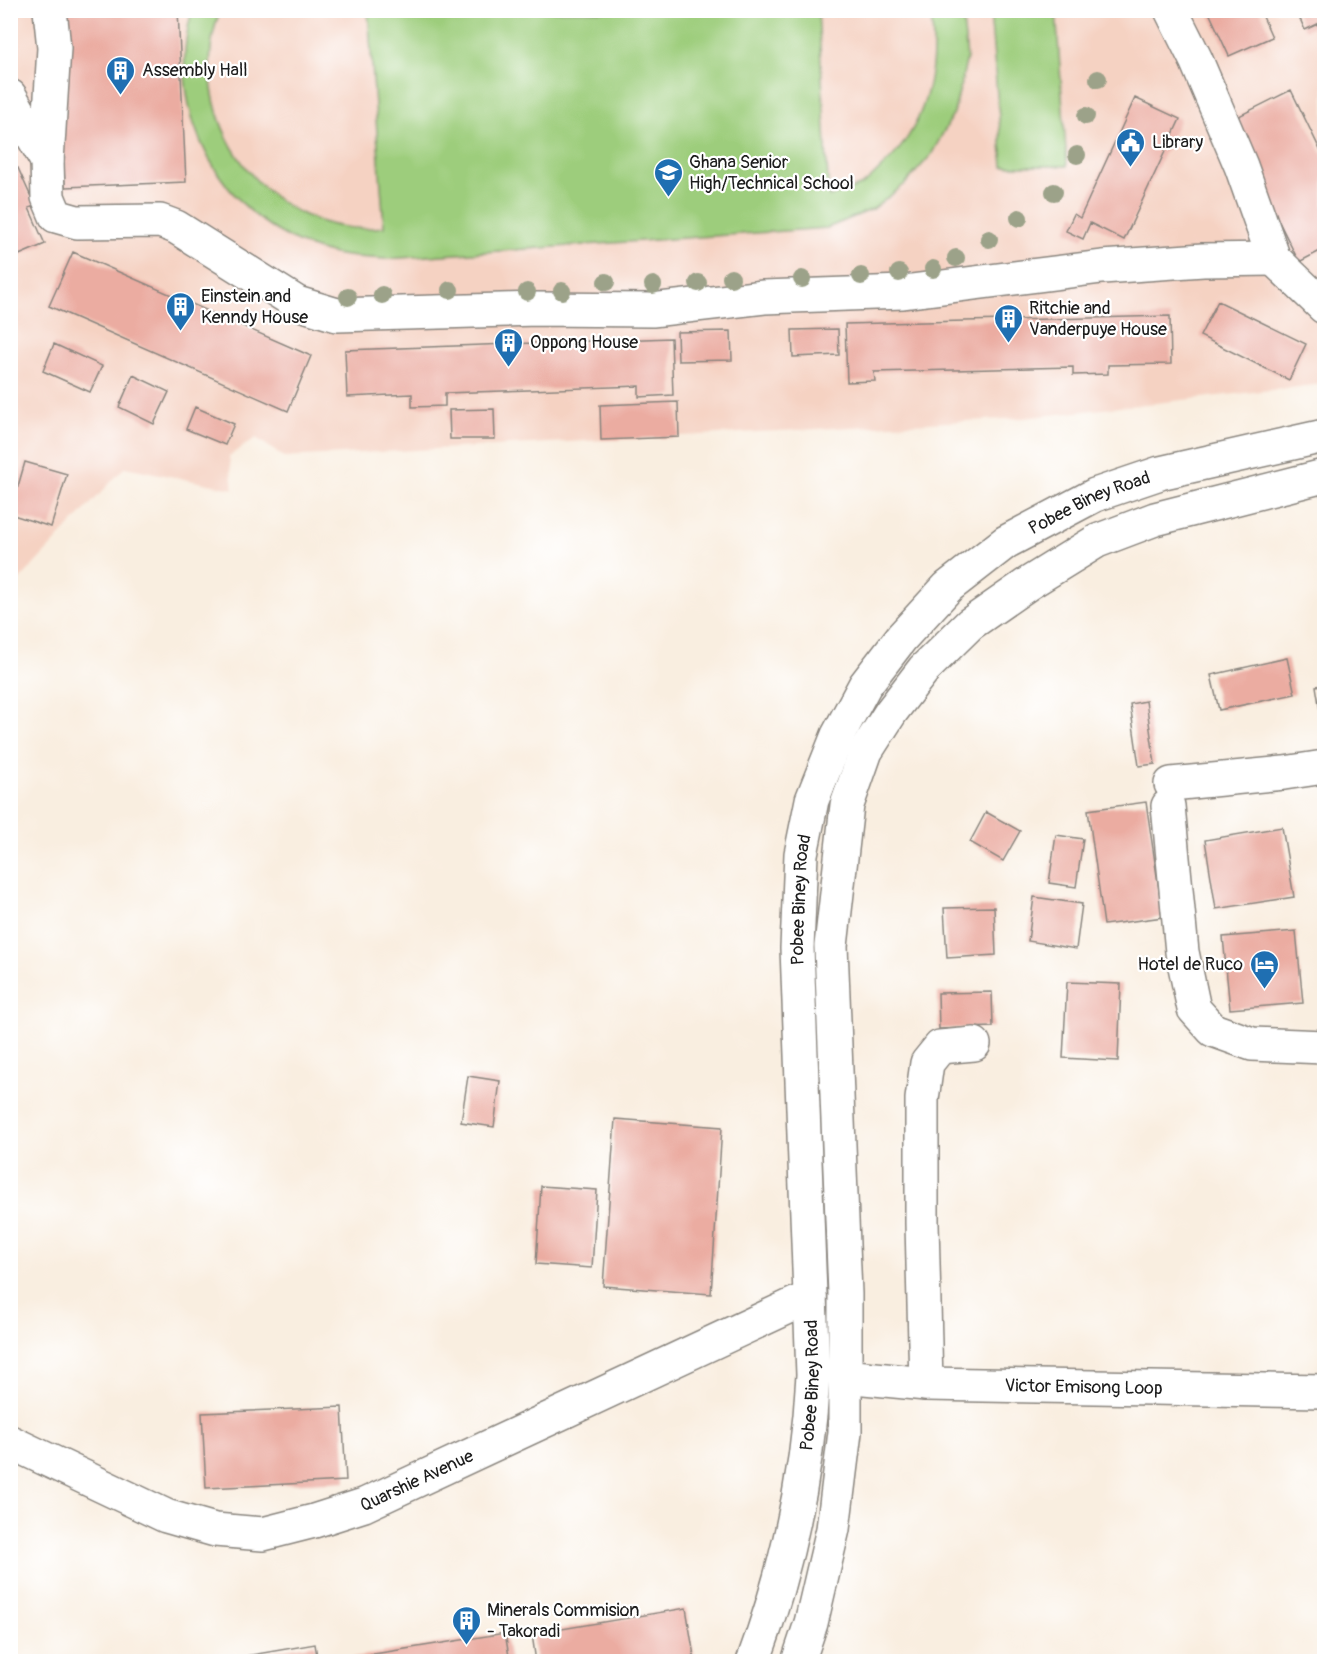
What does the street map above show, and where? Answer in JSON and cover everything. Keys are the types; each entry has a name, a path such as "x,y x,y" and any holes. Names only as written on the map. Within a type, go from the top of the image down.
{"street":[{"path":"50,10 54,48 47,161 48,197 56,216 77,222 160,221 176,226 297,303 337,315 538,309 652,310 764,297 903,292 1102,267 1203,260 1274,259"},
{"path":"1172,10 1241,166 1274,259 1324,307"},
{"path":"10,96 47,161"},
{"name":"Pobee Biney Road","path":"753,1662 767,1624 792,1534 810,1426 813,1375 797,948 801,854 812,800 838,735 865,685 902,637 948,587 1006,542 1095,495 1149,477 1324,436"},
{"name":"Pobee Biney Road","path":"798,1662 811,1623 833,1529 844,1432 845,1294 831,946 847,805 866,751 891,712 924,669 970,624 1029,583 1097,541 1155,519 1324,476"},
{"path":"1324,767 1169,795 1182,952 1194,1009 1213,1030 1252,1044 1324,1047"},
{"path":"926,1384 922,1099 927,1064 940,1047 974,1044"},
{"name":"Quarshie Avenue","path":"10,1442 166,1516 215,1530 263,1534 314,1521 364,1504 810,1298"},
{"name":"Victor Emisong Loop","path":"844,1376 926,1384 1324,1391"}],"shaded area":[{"name":"Ghana Senior High/Technical School","path":"10,11 1324,11 1324,384 1023,418 284,457 256,438 229,456 233,489 125,467 12,588 10,587"}],"green space":[{"path":"192,11 220,11 211,51 212,91 224,130 243,164 271,193 304,215 342,227 384,227 368,11 818,11 829,197 866,182 896,152 909,135 919,116 931,75 933,32 930,11 962,11 967,58 954,113 931,155 905,184 873,209 827,228 386,259 331,253 287,236 255,215 229,189 208,158 194,123 186,87 185,49"},
{"path":"990,11 1056,11 1067,166 1003,166"}],"building":[{"name":"Assembly Hall","path":"56,10 178,10 186,182 65,187"},
{"path":"1208,10 1260,10 1272,37 1229,56"},
{"path":"1296,10 1324,10 1324,21 1305,30"},
{"path":"1291,90 1324,158 1324,249 1299,262 1229,121"},
{"name":"Library","path":"1135,98 1180,119 1124,240 1090,223 1083,239 1066,231 1074,214 1080,218"},
{"path":"18,168 35,206 29,208 45,244 12,258 10,255 10,171"},
{"name":"Einstein and Kenndy House","path":"73,252 311,356 288,411 49,306"},
{"path":"1218,301 1306,344 1289,380 1200,336"},
{"name":"Ritchie and Vanderpuye House","path":"1170,316 1171,364 1108,365 1108,374 1073,375 1073,367 874,372 875,381 847,382 845,324"},
{"path":"838,329 839,355 793,357 792,330"},
{"path":"731,331 732,360 678,361 677,332"},
{"name":"Oppong House","path":"671,338 673,395 639,397 639,386 445,393 445,406 412,407 412,394 347,397 345,350"},
{"path":"54,344 102,366 90,392 43,371"},
{"path":"133,375 169,392 154,424 119,407"},
{"path":"678,402 679,437 601,440 600,405"},
{"path":"195,407 234,424 225,445 186,429"},
{"path":"494,409 495,439 450,439 449,410"},
{"path":"25,462 67,474 51,527 10,514"},
{"path":"1287,658 1295,694 1219,710 1211,675"},
{"path":"1324,685 1324,730 1323,730 1316,686"},
{"path":"1146,701 1155,764 1139,766 1130,704"},
{"path":"1146,802 1163,917 1104,925 1088,810"},
{"path":"986,812 1020,831 1003,861 970,842"},
{"path":"1282,827 1294,897 1216,909 1205,840"},
{"path":"1056,835 1083,839 1076,887 1049,883"},
{"path":"1034,897 1082,904 1076,949 1028,941"},
{"path":"994,907 996,955 947,958 944,908"},
{"path":"1296,931 1303,1003 1230,1009 1223,937"},
{"path":"1067,982 1121,984 1118,1061 1063,1058"},
{"path":"992,992 993,1027 939,1029 938,993"},
{"path":"468,1076 500,1081 494,1127 461,1122"},
{"path":"615,1119 722,1127 711,1294 603,1286"},
{"path":"541,1186 597,1190 592,1268 536,1264"},
{"path":"342,1407 346,1481 206,1488 202,1413"},
{"path":"686,1608 694,1656 658,1662 536,1662 532,1634"},
{"name":"Minerals Commision - Takoradi","path":"505,1633 510,1662 343,1662 343,1659"},
{"path":"315,1644 318,1662 222,1662 222,1660"}],"place":[{"name":"Assembly Hall","path":"121,96"},
{"name":"Library","path":"1131,168"},
{"name":"Ghana Senior High/Technical School","path":"668,198"},
{"name":"Einstein and Kenndy House","path":"180,332"},
{"name":"Ritchie and Vanderpuye House","path":"1008,344"},
{"name":"Oppong House","path":"509,368"},
{"name":"Hotel de Ruco","path":"1264,990"},
{"name":"Minerals Commision - Takoradi","path":"466,1646"}]}
